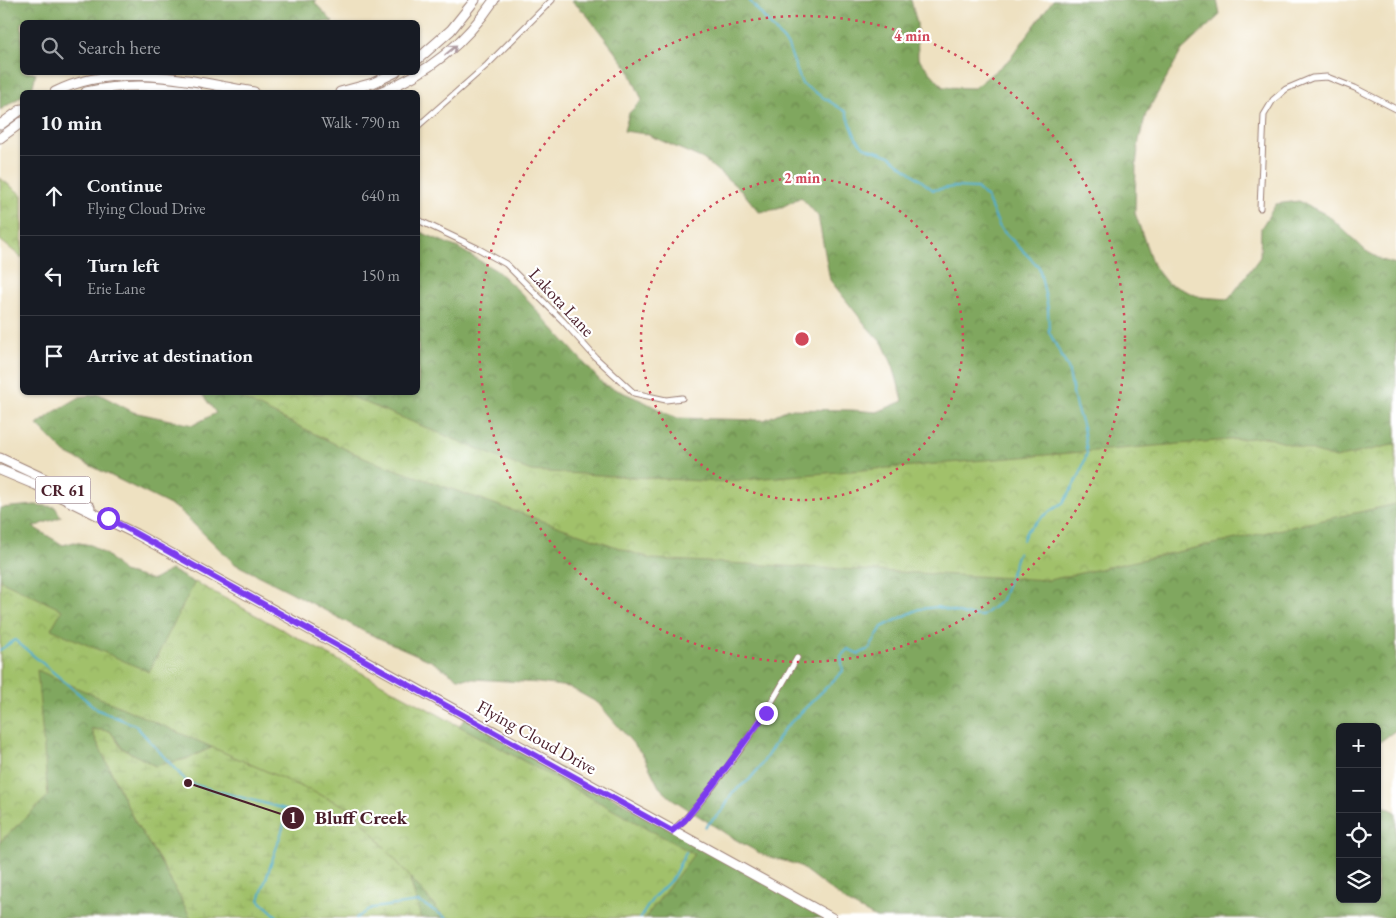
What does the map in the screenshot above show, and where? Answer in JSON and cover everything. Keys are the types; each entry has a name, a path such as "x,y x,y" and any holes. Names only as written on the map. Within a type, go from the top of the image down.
{"main road":[{"path":"420,57 451,30 475,0"},
{"path":"420,72 440,59 464,38 494,0"},
{"path":"347,90 373,83 390,75"},
{"path":"385,90 416,75"},
{"path":"60,90 92,80 123,76 148,76 171,77 243,90"},
{"path":"97,90 135,86 161,86 185,90"},
{"path":"0,125 20,110"},
{"path":"0,138 20,123"},
{"name":"Flying Cloud Drive","path":"0,458 43,478 122,528"},
{"name":"Flying Cloud Drive","path":"0,470 36,485 122,528 832,918"}],"street":[{"path":"420,124 487,65 552,0"},
{"path":"1260,208 1264,115 1273,100 1286,89 1312,78 1327,77 1355,88 1396,109"},
{"name":"Lakota Lane","path":"420,221 506,264 564,321 596,357 634,393 666,400 682,398"},
{"path":"672,831 684,821 734,759 774,699 797,658"}],"green space":[{"path":"0,0 315,0 316,4 331,20 20,20 20,75 36,75 32,90 20,90 20,97 0,110"},
{"path":"571,0 911,0 917,24 918,58 943,87 974,88 1010,59 1053,0 1217,0 1220,15 1182,50 1146,114 1139,140 1136,166 1135,213 1153,265 1167,283 1200,297 1229,299 1260,257 1261,228 1276,204 1299,201 1329,216 1366,251 1382,260 1396,264 1396,730 1381,741 1381,723 1336,723 1336,903 1381,903 1381,803 1396,812 1396,918 876,918 848,903 798,865 763,855 731,837 671,798 659,787 643,755 598,703 569,687 539,683 458,678 431,661 365,632 235,564 178,509 65,453 37,425 54,412 80,397 93,395 101,395 133,412 193,425 216,413 202,395 420,395 420,232 458,248 497,271 521,293 603,384 643,401 675,418 764,420 788,409 877,412 903,401 893,366 883,344 830,280 818,216 801,197 778,209 759,212 741,190 703,159 646,134 624,131 629,113 642,100 628,68 586,14"},
{"path":"0,178 20,193 20,256 0,240"},
{"path":"235,395 347,395 531,471 717,482 1265,437 1336,458 1396,444 1396,504 1049,580 651,559 366,459"},
{"path":"35,505 55,507 61,517 33,527 63,545 74,542 91,545 108,556 123,572 153,580 171,570 416,703 258,727 186,759 155,766 122,748 110,731 91,729 134,820 160,861 191,918 0,918 0,508"},
{"path":"0,580 62,610 51,629 149,672 195,582 694,854 645,918 445,918 352,809 37,670 48,796 0,842"},
{"path":"467,717 833,918 421,918 405,861 412,778"},
{"path":"270,722 405,861 421,918 191,918 160,861 134,820 91,729 110,731 122,748 155,766 186,759"}],"waterway":[{"path":"749,0 788,46 802,84 846,112 856,138 864,147 890,156 933,190 954,187 977,188 987,198 1000,228 1039,267 1048,308 1049,332 1068,368 1076,407 1083,427 1087,453 1080,474 1064,502 1042,517 1026,532 1023,540"},
{"path":"705,827 723,810 733,792 749,780 760,767 784,729 843,671 841,656 848,649 859,654 869,649 882,627 919,609 937,607 965,615 982,616 1002,600 1018,553"},
{"path":"0,650 15,640 98,710 135,725 188,783 289,810 259,900 279,918"},
{"path":"640,918 653,898 672,879 686,852"},
{"path":"356,918 372,908 419,902 447,918"}],"place":[{"name":"Bluff Creek","path":"188,783"}],"route":[{"path":"108,518 128,531 672,831 684,821 734,759 766,713"}]}
